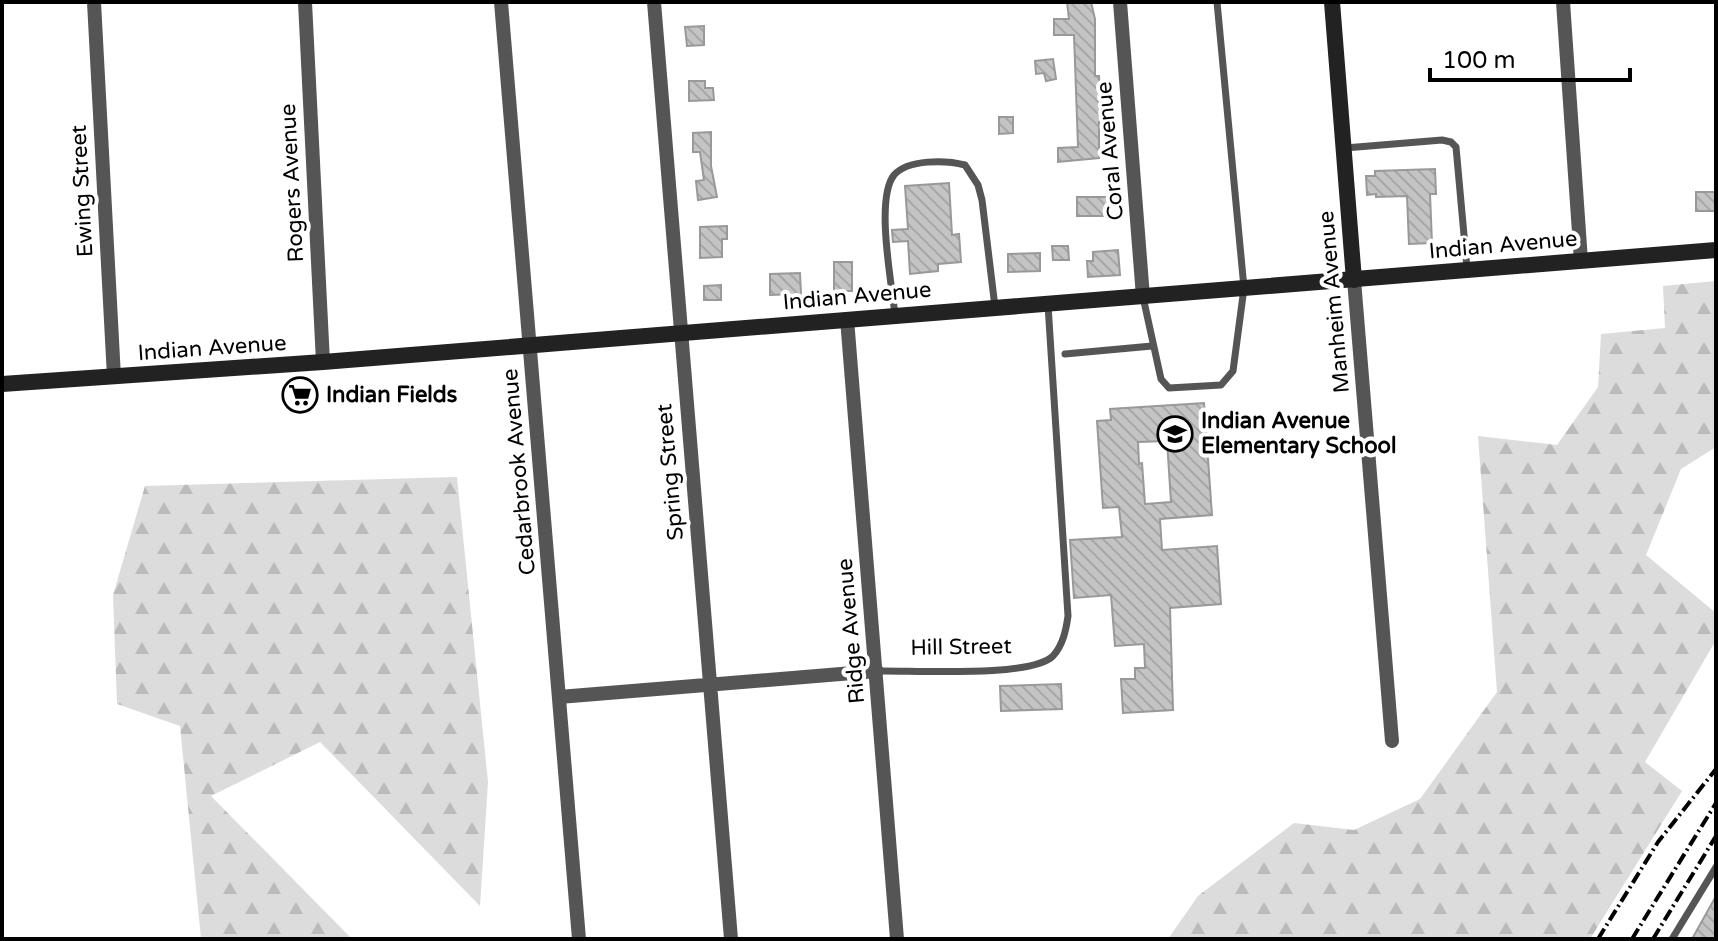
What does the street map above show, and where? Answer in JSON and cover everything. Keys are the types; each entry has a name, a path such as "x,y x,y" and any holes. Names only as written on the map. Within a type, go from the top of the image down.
{"street":[{"name":"Ewing Street","path":"94,2 114,377"},
{"name":"Rogers Avenue","path":"305,2 323,362"},
{"name":"Cedarbrook Avenue","path":"501,2 579,939"},
{"name":"Spring Street","path":"654,2 731,939"},
{"name":"Coral Avenue","path":"1120,2 1143,297"},
{"name":"Manheim Avenue","path":"1332,2 1392,741"},
{"path":"1563,2 1581,261"},
{"name":"Indian Avenue","path":"2,384 323,362 1716,250"},
{"name":"Ridge Avenue","path":"847,319 897,939"},
{"name":"Hill Street","path":"559,697 877,671"}],"lane":[{"path":"1143,297 1161,379 1169,388 1221,385 1233,371 1244,288 1217,2"},
{"path":"1343,148 1442,140 1451,142 1456,147 1467,270"},
{"path":"895,315 885,229 888,188 894,175 905,166 930,163 965,165 978,185 995,307"},
{"name":"Hill Street","path":"877,671 1029,668 1052,657 1060,646 1068,616 1048,303"},
{"path":"1065,354 1152,346"},
{"path":"1672,939 1716,867"}],"green space":[{"path":"1716,281 1716,447 1681,469 1646,555 1716,613 1716,640 1645,762 1682,791 1590,939 1168,939 1198,896 1294,823 1354,830 1420,799 1497,692 1478,436 1557,445 1598,387 1601,334 1665,328 1663,286"},
{"path":"457,477 488,782 480,906 320,742 211,796 352,939 201,939 180,726 117,704 113,595 145,486"}],"building":[{"path":"1067,2 1091,2 1095,19 1095,76 1099,76 1102,121 1099,122 1099,158 1058,162 1058,148 1078,147 1074,35 1054,35 1054,19 1069,19"},
{"path":"704,26 704,45 687,46 685,27"},
{"path":"1053,59 1056,79 1046,81 1044,73 1036,74 1035,61"},
{"path":"689,81 705,81 705,88 713,88 714,100 689,101"},
{"path":"999,117 1013,117 1013,133 999,134"},
{"path":"711,132 711,166 717,197 698,200 696,181 704,180 700,152 693,152 693,133"},
{"path":"1435,169 1436,194 1430,194 1432,243 1409,244 1407,196 1367,195 1366,176 1375,176 1375,171"},
{"path":"949,183 952,235 959,234 961,262 938,264 938,271 910,274 908,241 893,242 892,230 908,229 905,186"},
{"path":"1696,192 1716,192 1716,211 1696,211"},
{"path":"1077,197 1110,197 1110,216 1077,216"},
{"path":"727,226 727,239 722,239 722,257 700,258 700,227"},
{"path":"1052,246 1068,246 1069,260 1053,260"},
{"path":"1118,250 1120,275 1088,277 1087,261 1093,261 1093,252"},
{"path":"1040,253 1040,271 1008,272 1008,254"},
{"path":"834,262 852,262 852,291 834,291"},
{"path":"800,273 801,294 770,295 770,274"},
{"path":"721,285 721,300 704,300 704,286"},
{"path":"1204,403 1212,515 1160,519 1162,550 1217,546 1221,604 1170,608 1173,710 1123,713 1121,679 1135,679 1135,668 1145,668 1144,644 1115,646 1111,595 1074,598 1070,540 1122,537 1119,507 1103,508 1097,421 1111,420 1110,409","holes":["1167,441 1171,502 1145,504 1138,442"]},
{"path":"1061,684 1062,709 1001,711 1000,686"},
{"path":"1716,896 1716,939 1692,939"}],"railway":[{"path":"1598,939 1658,842 1716,769"},
{"path":"1632,939 1716,803"},
{"path":"1653,939 1716,836"}],"place":[{"name":"Indian Fields","path":"300,395"},
{"name":"Indian Avenue Elementary School","path":"1175,434"}]}
